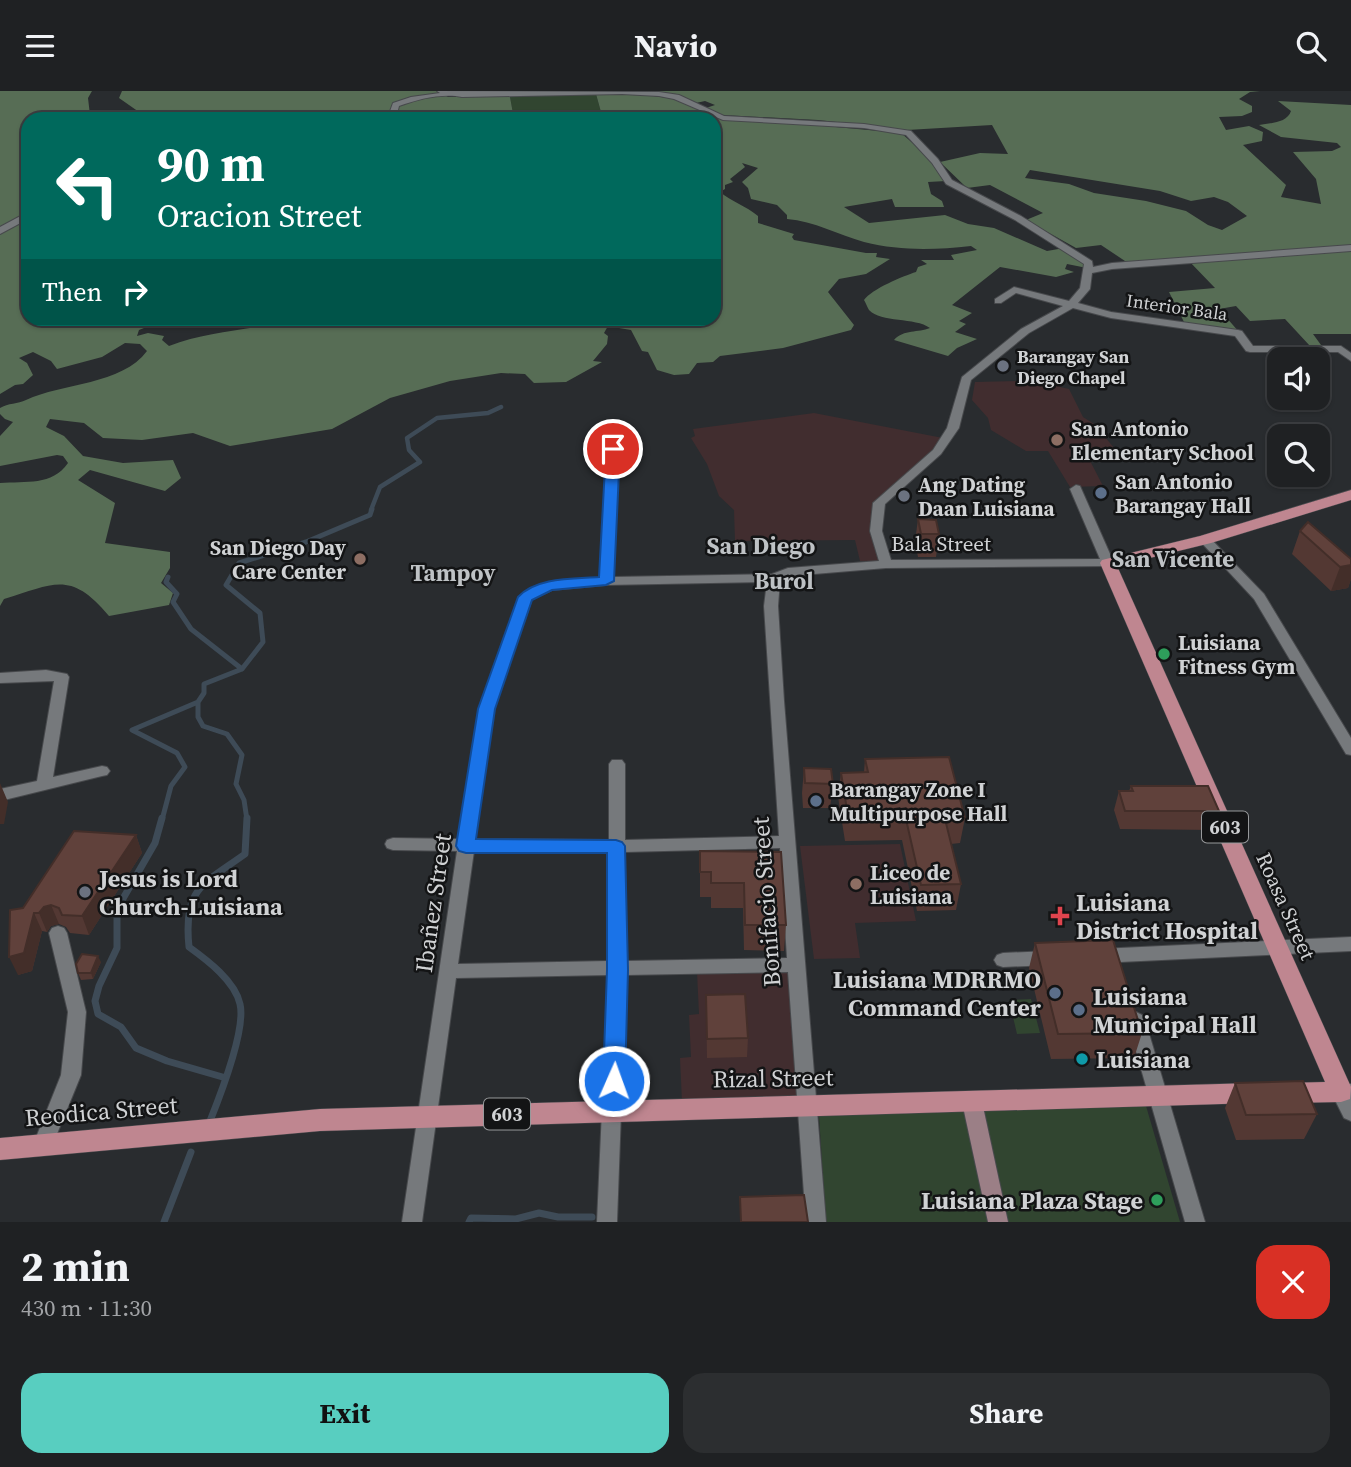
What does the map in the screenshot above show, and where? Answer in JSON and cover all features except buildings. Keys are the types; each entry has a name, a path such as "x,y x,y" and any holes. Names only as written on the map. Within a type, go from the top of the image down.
{"main road":[{"name":"Bala Street","path":"1108,563 1205,540 1350,496"},
{"name":"Roasa Street","path":"1108,563 1277,946 1348,1099"},
{"name":"Rizal Street","path":"207,1130 320,1120 613,1109 972,1102 1158,1095 1348,1099"},
{"name":"Reodica Street","path":"0,1149 207,1130"}],"street":[{"path":"394,112 396,105 411,99 445,93 522,96 622,92 676,97 710,112"},
{"path":"721,117 864,126 908,133 935,161 949,182 1059,242 1089,263 1085,289 1071,305 1025,331 966,379 953,428 937,452 879,503 876,531 886,564"},
{"path":"0,231 21,219"},
{"path":"1089,271 1112,266 1351,248"},
{"path":"998,301 1014,290 1071,305"},
{"name":"Interior Bala","path":"1071,305 1111,315 1238,334 1250,349 1341,349 1351,358"},
{"path":"606,581 613,449"},
{"name":"Roasa Street","path":"1076,489 1108,563"},
{"path":"1205,540 1236,569 1259,597 1351,750"},
{"name":"Bala Street","path":"526,597 538,589 552,586 606,581 774,578 788,572 886,564 1108,563"},
{"name":"Bonifacio Street","path":"774,578 771,606 816,1222"},
{"name":"Ibañez Street","path":"412,1222 486,709 526,597"},
{"path":"0,678 46,675 62,677 44,784"},
{"path":"607,1222 617,970 617,764"},
{"path":"0,795 102,771"},
{"path":"393,844 616,846 789,842"},
{"path":"43,1145 71,1075 77,1012 58,933"},
{"path":"1003,960 1351,944"},
{"path":"1117,955 1125,980"},
{"path":"447,971 796,965"},
{"path":"1132,1006 1195,1222"},
{"path":"972,1102 998,1222"}],"shaded area":[{"name":"San Antonio Elementary School","path":"1057,380 1060,387 1069,389 1083,417 1094,424 1115,449 1085,451 1103,486 1070,487 1048,451 1026,451 991,430 988,418 972,400 975,382"},
{"path":"814,413 943,438 930,456 875,502 883,562 860,561 855,540 735,541 734,510 719,496 707,464 691,438 695,436 693,429"},
{"name":"Liceo de Luisiana","path":"900,844 916,921 855,923 860,958 814,959 800,846"},
{"path":"788,970 801,1099 682,1102 680,1058 691,1057 689,1015 699,1014 697,972"}],"green space":[{"path":"0,91 92,91 88,98 90,112 21,112 21,326 149,326 139,330 137,336 148,333 164,336 162,340 169,346 200,337 264,326 608,326 604,333 608,336 607,344 593,361 602,362 566,382 534,383 525,374 501,373 450,381 390,398 332,429 230,446 193,433 142,440 103,438 84,423 50,419 46,427 64,436 83,456 123,463 173,460 181,478 165,491 90,470 78,480 115,503 105,543 170,552 170,568 161,583 173,593 169,605 109,616 95,601 72,586 36,589 4,599 0,606 0,483 46,479 54,476 68,463 63,456 57,455 0,466 0,436 13,422 0,414 0,408 123,371 147,351 140,344 125,343 102,357 57,369 51,361 33,352 19,358 27,363 33,375 23,384 15,385 0,394"},
{"path":"122,91 437,91 448,97 510,97 513,112 139,112 119,98"},
{"path":"635,91 1260,91 1250,92 1239,99 1252,106 1252,112 1242,116 1219,117 1226,130 1249,126 1263,132 1262,141 1243,145 1286,185 1281,197 1321,204 1316,179 1293,152 1332,151 1341,147 1337,143 1281,137 1259,125 1278,122 1289,115 1291,111 1278,101 1351,105 1351,334 1313,334 1321,345 1310,346 1285,319 1250,321 1236,306 1219,309 1239,332 1185,324 1169,292 1215,288 1188,260 1128,263 1101,245 1076,248 1026,220 1043,213 990,185 967,188 940,162 980,153 1008,154 992,125 907,130 818,120 722,115 721,112 706,108 715,105 705,101 696,103 676,94","holes":["1030,170 1160,191 1191,201 1214,197 1228,202 1247,216 1222,230 1208,225 1186,211 1146,201 1094,193 1069,184 1025,178"]},
{"path":"631,93 676,99 706,112 601,112 596,94"},
{"path":"596,94 601,112 513,112 510,97"},
{"path":"721,117 901,133 923,152 946,181 928,182 931,194 942,201 944,207 895,207 892,199 844,207 869,223 945,215 968,224 994,228 1047,251 1064,248 1086,263 1087,268 1067,264 1065,269 1074,272 1056,277 1000,267 952,305 972,313 959,321 966,324 955,332 977,339 957,348 948,356 894,340 907,333 930,328 916,322 881,317 869,310 864,300 881,287 916,272 918,267 927,264 921,260 954,260 951,255 977,250 971,246 917,249 877,245 807,222 787,219 787,215 777,205 751,199 748,188 742,182 758,168 742,163 745,167 730,179 733,182 725,185 725,189 721,191"},
{"path":"721,193 758,216 758,223 794,234 794,240 877,253 876,257 890,259 866,274 839,279 828,292 854,325 851,330 783,348 720,356 713,362 697,363 689,374 674,375 657,370 648,352 642,351 631,330 619,328 721,326"},
{"path":"1031,999 1040,1033 1017,1034 1009,1000"},
{"path":"1146,1106 1180,1222 826,1222 819,1116"}],"waterway":[{"path":"371,510 380,487 420,462 409,450 407,438 437,418 488,413 501,407"},
{"path":"242,669 263,642 260,613 226,585 239,563 306,542 370,515 372,509"},
{"path":"168,577 166,582 177,594 173,602 191,629 242,669"},
{"path":"198,702 204,693 204,684 242,669"},
{"path":"162,820 171,786 185,767 177,753 132,730 198,702"},
{"path":"198,702 198,717 203,726 227,734 242,755 236,784 244,800 247,819"},
{"path":"162,818 155,843 117,909 117,948 99,986 95,1001 98,1014 121,1027 136,1048 167,1061 226,1078"},
{"path":"226,1078 236,1045 240,1004 226,979 189,947 189,912 193,900 207,881 245,854 247,819"},
{"path":"210,1121 226,1078"},
{"path":"164,1222 191,1152"},
{"path":"469,1222 471,1218 516,1219 539,1213 558,1217 592,1217"}],"place":[{"name":"Barangay San Diego Chapel","path":"1003,366"},
{"name":"San Antonio Elementary School","path":"1057,440"},
{"name":"San Antonio Barangay Hall","path":"1101,493"},
{"name":"Ang Dating Daan Luisiana","path":"904,496"},
{"name":"San Diego Day Care Center","path":"360,559"},
{"name":"Luisiana Fitness Gym","path":"1164,654"},
{"name":"Barangay Zone I Multipurpose Hall","path":"816,801"},
{"name":"Liceo de Luisiana","path":"856,884"},
{"name":"Jesus is Lord Church-Luisiana","path":"85,892"},
{"name":"Luisiana District Hospital","path":"1060,916"},
{"name":"Luisiana MDRRMO Command Center","path":"1055,993"},
{"name":"Luisiana Municipal Hall","path":"1079,1010"},
{"name":"Luisiana","path":"1082,1059"},
{"name":"Luisiana Plaza Stage","path":"1157,1200"}],"district":[{"name":"San Diego","path":"761,545"},
{"name":"San Vicente","path":"1173,559"},
{"name":"Tampoy","path":"453,573"},
{"name":"Burol","path":"784,581"}],"route":[{"path":"613,449 606,581 552,586 538,589 526,597 486,709 466,846 616,846 614,1081"}]}
